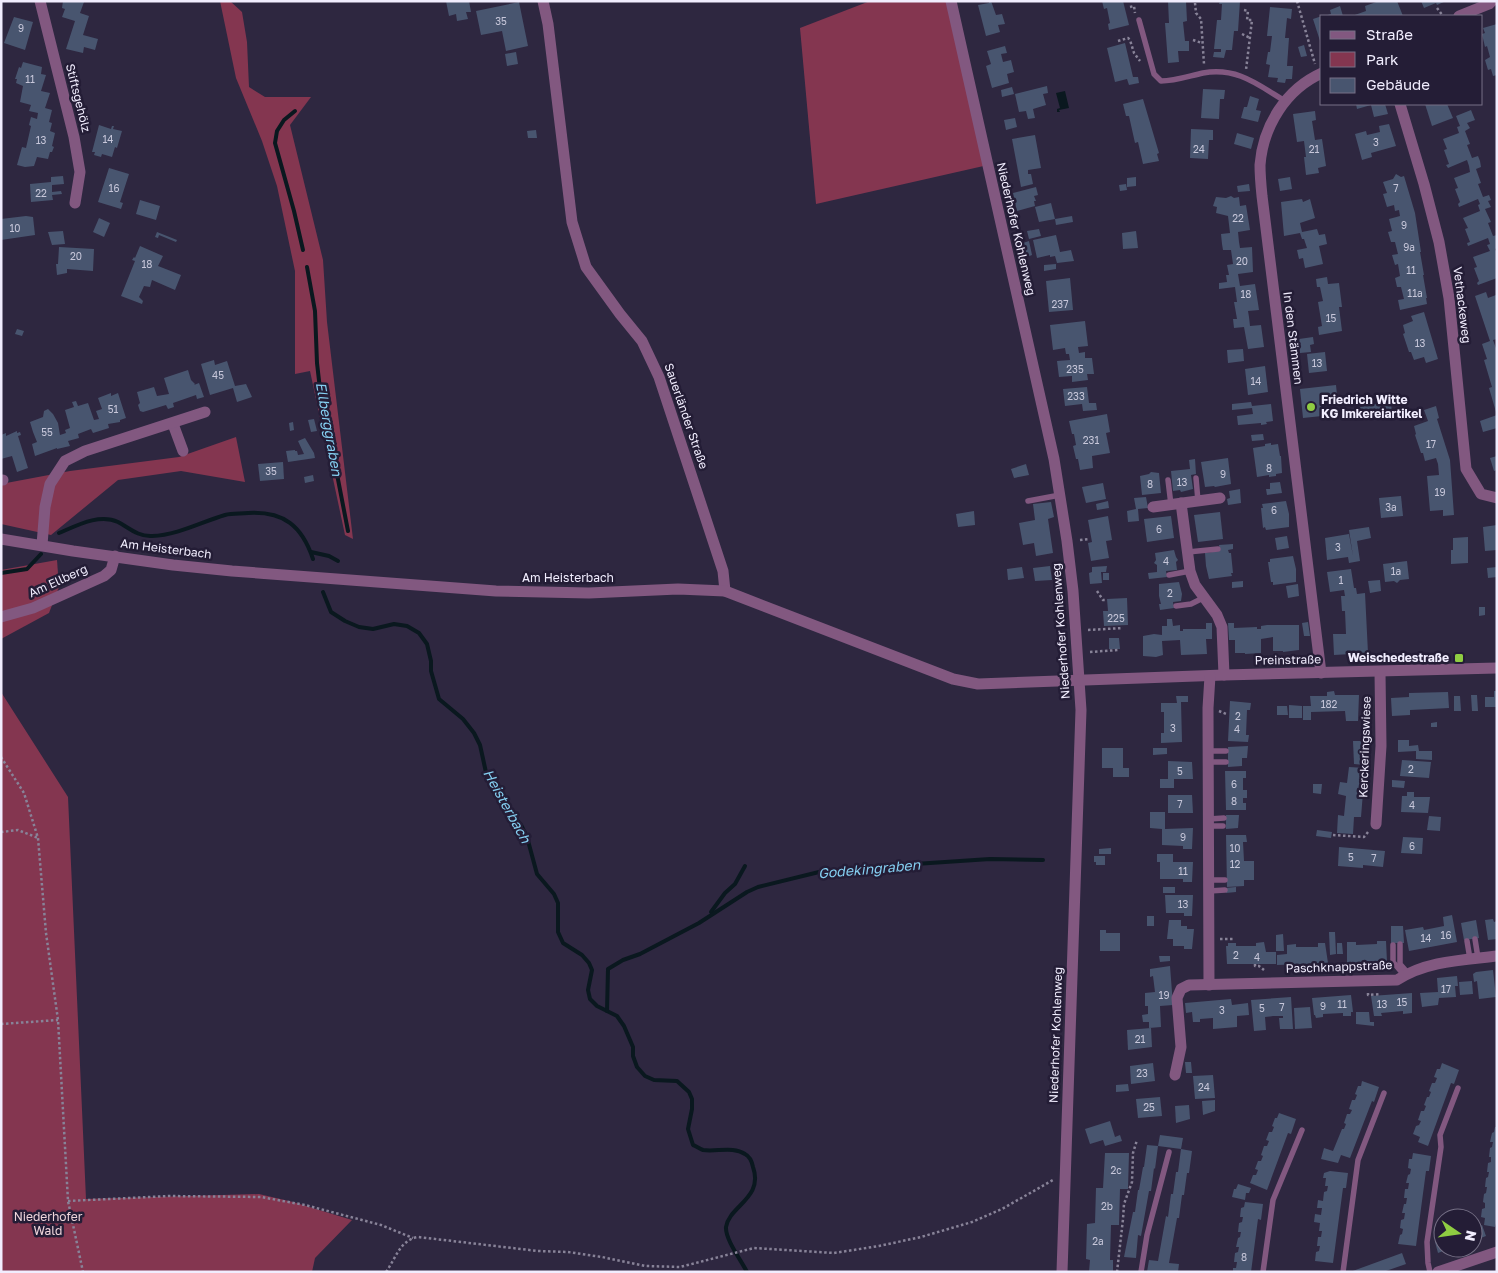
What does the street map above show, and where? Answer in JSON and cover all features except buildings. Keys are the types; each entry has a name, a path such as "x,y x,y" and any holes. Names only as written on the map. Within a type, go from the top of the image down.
{"street":[{"name":"Stiftsgehölz","path":"40,1 74,137 80,172 76,203"},
{"name":"Sauerländer Straße","path":"544,1 572,222 586,267 642,341 659,377 723,571 726,591"},
{"name":"Niederhofer Kohlenweg","path":"951,1 1060,495 1073,591 1081,710 1062,1272"},
{"path":"1462,15 1492,1"},
{"name":"In den Stämmen","path":"1320,74 1299,86 1285,101 1273,121 1264,143 1260,165 1262,196 1321,673"},
{"name":"Vethackeweg","path":"1400,105 1439,242 1449,298 1466,469 1481,494 1497,498"},
{"path":"42,545 45,507 50,484 65,461 85,451 173,424 205,412"},
{"path":"173,424 183,451"},
{"path":"1153,507 1220,498"},
{"path":"1176,504 1188,552 1190,571 1195,585 1217,615 1222,627 1224,675"},
{"name":"Am Heisterbach","path":"1,539 232,571 496,591 589,593 678,589 726,591 953,679 978,684 1079,681"},
{"name":"Am Ellberg","path":"1,617 33,608 104,576 110,570 115,556"},
{"name":"Preinstraße","path":"1079,681 1497,668"},
{"name":"Kerckeringswiese","path":"1376,824 1381,746 1380,672"},
{"path":"1175,1075 1181,1047 1177,998 1181,989 1189,985 1209,985 1210,676"},
{"name":"Paschknappstraße","path":"1209,985 1397,980 1406,974 1432,965 1497,956"},
{"path":"1438,1272 1497,1252"}],"lane":[{"path":"1139,20 1154,74 1161,81 1170,81 1204,73 1227,72 1246,77 1285,101"},
{"path":"1196,478 1198,501"},
{"path":"1168,480 1176,504"},
{"path":"1028,501 1060,495"},
{"path":"1188,552 1218,549"},
{"path":"1169,575 1190,571"},
{"path":"1176,606 1191,604 1205,597"},
{"path":"1209,757 1226,751"},
{"path":"1209,757 1226,762"},
{"path":"1209,822 1224,818"},
{"path":"1209,822 1223,826"},
{"path":"1209,886 1225,880"},
{"path":"1209,886 1225,890"},
{"path":"1474,959 1475,939"},
{"path":"1467,941 1474,959"},
{"path":"1400,944 1400,964 1406,974"},
{"path":"1392,945 1393,962 1406,974"},
{"path":"1430,1272 1428,1242 1441,1147 1440,1135 1458,1088"},
{"path":"1343,1272 1358,1160 1384,1093"},
{"path":"1263,1272 1273,1200 1302,1130"},
{"path":"1141,1272 1147,1235 1169,1152"}],"path":[{"path":"1297,1 1320,74"},
{"path":"1195,3 1196,13 1200,18 1204,73"},
{"path":"1437,8 1442,15"},
{"path":"1244,10 1248,11 1248,20 1252,20 1246,77"},
{"path":"1242,34 1250,38"},
{"path":"1118,41 1128,38 1138,60 1143,63 1151,63"},
{"path":"1193,40 1202,44"},
{"path":"1080,540 1090,539"},
{"path":"1097,591 1103,600 1107,600"},
{"path":"1088,630 1123,628"},
{"path":"1090,652 1118,650"},
{"path":"1,757 24,792 38,838 46,933 58,1020 68,1201 83,1272"},
{"path":"1333,835 1364,837 1376,824"},
{"path":"1,832 18,830 38,838"},
{"path":"1,1024 58,1020"},
{"path":"1117,1272 1124,1204 1132,1182 1133,1153 1138,1140"},
{"path":"386,1272 402,1245 418,1237 538,1251 568,1252 666,1268 695,1264 754,1248 834,1253 921,1237 972,1222 1066,1173"},
{"path":"68,1201 168,1196 262,1197 305,1205 381,1225 413,1238"}],"green space":[{"path":"220,1 230,1 242,12 247,42 249,87 265,97 311,97 290,125 323,260 327,322 353,539 345,535 310,371 295,374 295,271 277,186 262,141 236,78"},
{"path":"870,1 951,1 988,165 816,204 800,28"},
{"path":"236,437 245,482 181,471 118,480 51,535 1,524 1,484 70,471 179,457"},
{"path":"57,560 59,587 49,613 1,639 1,570"},
{"name":"Niederhofer Wald","path":"1,692 68,797 86,1199 259,1194 352,1220 315,1258 312,1272 1,1272"}],"shaded area":[{"path":"1065,91 1069,108 1057,112 1057,109 1060,108 1056,93"}],"waterway":[{"name":"Ellberggraben","path":"295,111 284,120 277,131 275,143 303,250"},
{"name":"Ellberggraben","path":"307,267 315,311 317,363 321,398 348,531"},
{"name":"Heisterbach","path":"59,533 80,524 103,519 118,522 134,532 152,536 180,531 225,515 261,513 281,518 297,529 309,547 313,559"},
{"name":"Ellberggraben","path":"311,552 329,556 338,561"},
{"name":"Heisterbach","path":"1,573 27,569 41,554"},
{"name":"Heisterbach","path":"323,592 331,612 359,627 373,629 394,624 407,626 419,633 427,644 431,671 439,699 463,719 474,733 480,745 487,777 497,796 521,825 527,837 537,874 554,894 558,903 558,932 563,943 582,955 589,963 592,970 588,990 590,999 597,1006 617,1016 624,1026 633,1047 633,1056 637,1067 645,1076 654,1080 677,1081 689,1092 692,1099 692,1109 688,1129 693,1145 703,1150 735,1150 745,1154 750,1159 755,1178 754,1186 745,1201 728,1220 726,1227 728,1237 747,1272"},
{"name":"Godekingraben","path":"607,1011 608,969 699,923 758,887 819,872 990,859 1043,860"},
{"path":"711,912 725,893 735,884 745,866"}],"place":[{"name":"Friedrich Witte KG Imkereiartikel","path":"1311,407"},
{"name":"Weischedestraße","path":"1459,658"}]}
